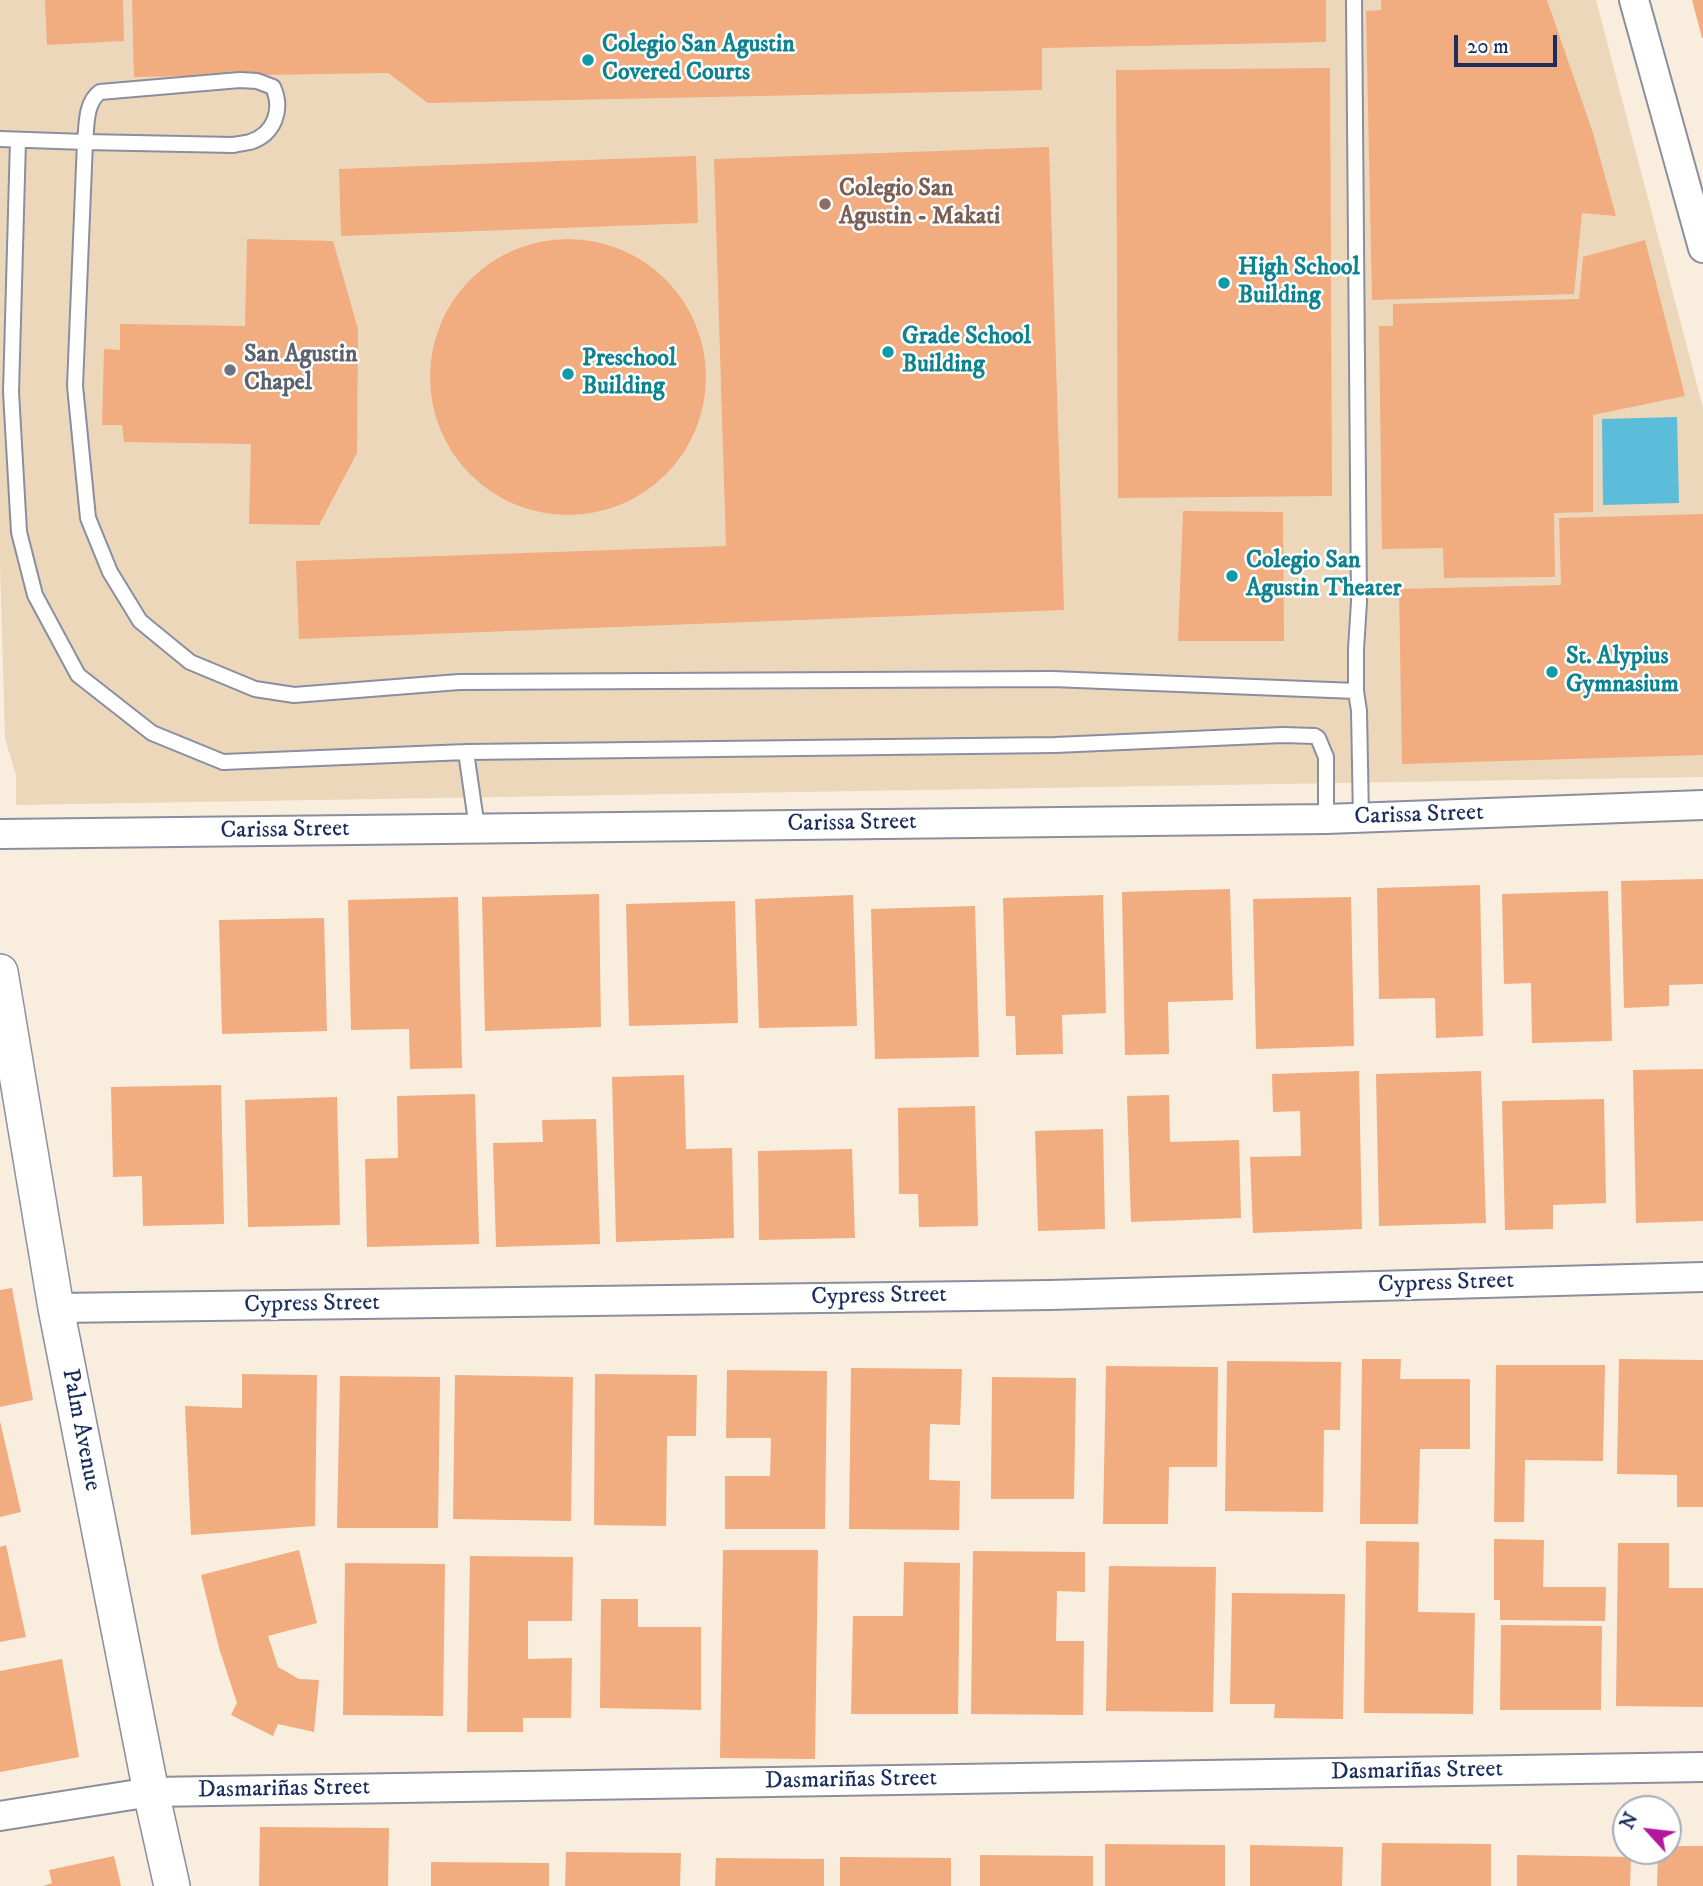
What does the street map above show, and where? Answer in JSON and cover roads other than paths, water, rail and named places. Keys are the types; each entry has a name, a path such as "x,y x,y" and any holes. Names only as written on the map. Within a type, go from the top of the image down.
{"street":[{"path":"1634,0 1703,248"},
{"name":"Carissa Street","path":"0,834 1326,820 1703,804"},
{"name":"Palm Avenue","path":"0,972 56,1308 172,1886"},
{"name":"Cypress Street","path":"56,1308 1050,1295 1703,1277"},
{"name":"Dasmariñas Street","path":"0,1816 151,1792 1703,1768"}],"lane":[{"path":"1354,0 1359,588 1356,691 1359,711 1361,819"},
{"path":"0,139 85,142 233,145 252,141 268,131 277,114 278,99 273,87 257,80 240,80 100,92 92,98 85,142 75,386 88,518 110,572 140,621 190,662 255,689 294,695 459,682 1038,679 1356,691"},
{"path":"18,140 11,392 19,531 35,595 78,675 152,733 223,762 467,752 1055,746 1283,735 1315,736 1326,757 1326,820"},
{"path":"467,752 477,828"}],"water":[{"path":"1677,417 1679,503 1603,505 1602,419"}],"place":[{"name":"Colegio San Agustin Covered Courts","path":"588,60"},
{"name":"Colegio San Agustin - Makati","path":"825,204"},
{"name":"High School Building","path":"1224,283"},
{"name":"Grade School Building","path":"888,352"},
{"name":"San Agustin Chapel","path":"230,370"},
{"name":"Preschool Building","path":"568,374"},
{"name":"Colegio San Agustin Theater","path":"1232,576"},
{"name":"St. Alypius Gymnasium","path":"1552,672"}]}
